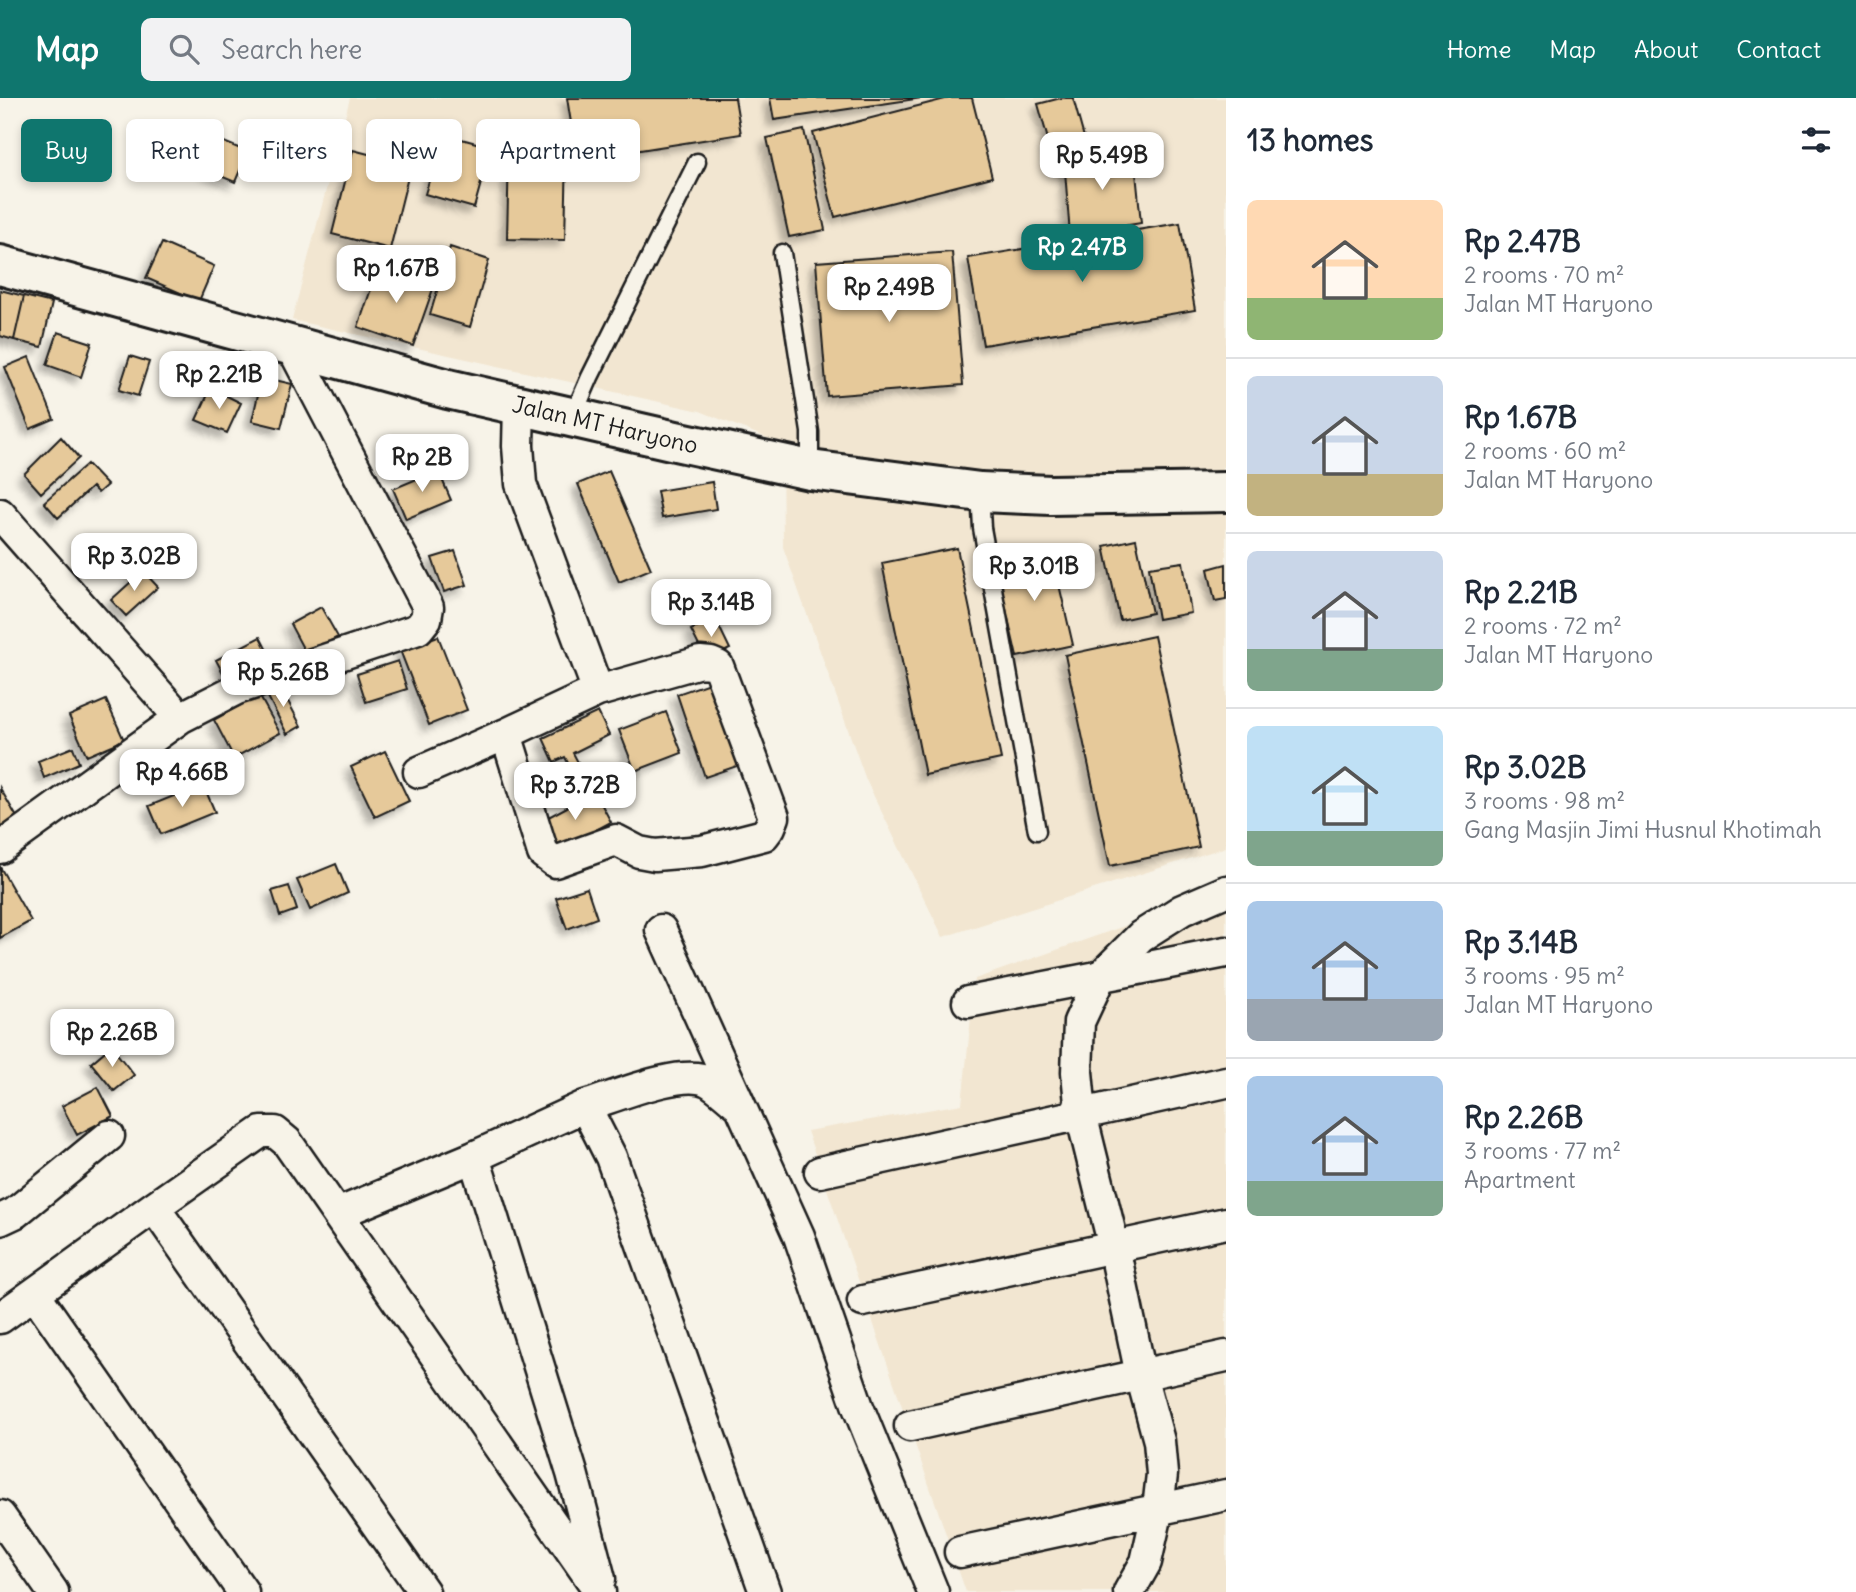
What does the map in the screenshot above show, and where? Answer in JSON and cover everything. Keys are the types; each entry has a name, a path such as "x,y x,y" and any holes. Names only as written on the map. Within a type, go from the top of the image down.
{"main road":[{"name":"Jalan MT Haryono","path":"0,265 448,389 810,470 980,492 1051,495 1226,492"}],"street":[{"path":"0,848 180,718 237,689 418,629 426,619 428,607 291,345"},
{"path":"519,404 521,484 598,691"},
{"path":"0,514 180,718"},
{"path":"419,772 598,691 700,662 711,663 718,666 774,817 764,835 702,851 654,855 639,852 616,840 555,862 543,853 506,734"},
{"path":"1129,1592 1146,1562 1158,1509 1162,1474 1159,1441 1141,1375 1082,1114 1077,1072 1079,1022 1100,977 1141,936 1182,910 1226,891"},
{"path":"661,930 799,1236 858,1407 933,1592"},
{"path":"968,1002 1226,952"},
{"path":"337,1214 474,1157 585,1106 672,1079 695,1077 708,1082 740,1106"},
{"path":"820,1172 1226,1082"},
{"path":"585,1106 611,1157 765,1592"},
{"path":"0,1318 261,1132 275,1132 288,1142 602,1592"},
{"path":"0,1220 15,1213 109,1136"},
{"path":"474,1157 572,1474 602,1592"},
{"path":"154,1207 424,1592"},
{"path":"863,1301 1226,1223"},
{"path":"35,1294 243,1592"},
{"path":"910,1426 1226,1356"},
{"path":"960,1552 1226,1495"},
{"path":"0,1516 53,1592"}],"lane":[{"path":"573,416 697,162"},
{"path":"782,253 810,432 810,470"},
{"path":"980,492 982,528 1037,831"}],"shaded area":[{"path":"350,98 1226,98 1226,466 1222,467 1226,489 1226,847 943,937 866,780 783,547 782,444 700,411 292,320 328,182 352,182 352,119 345,119"},
{"path":"1226,890 1226,1592 966,1592 807,1131 962,1104 975,979"}],"building":[{"path":"567,98 735,98 741,134 640,150 640,119 570,119"},
{"path":"770,98 922,98 774,120"},
{"path":"949,98 972,98 992,177 835,217 813,133"},
{"path":"1073,98 1085,141 1051,150 1038,104"},
{"path":"804,130 825,230 789,237 767,138"},
{"path":"462,139 476,143 476,182 481,182 474,208 425,194 429,182 462,182"},
{"path":"224,142 238,148 238,175 235,182 224,177"},
{"path":"353,150 366,153 366,182 407,182 390,249 332,234 345,182 352,182"},
{"path":"1134,153 1141,223 1070,235 1064,158"},
{"path":"508,182 566,182 565,240 507,239"},
{"path":"1180,223 1195,310 983,345 968,258"},
{"path":"162,243 214,266 199,301 146,278"},
{"path":"450,247 489,260 470,327 430,315"},
{"path":"952,252 963,385 827,396 816,262"},
{"path":"380,263 435,283 413,346 358,327"},
{"path":"0,290 24,296 14,340 0,336"},
{"path":"24,296 52,303 42,347 14,340"},
{"path":"58,332 92,343 81,377 47,365"},
{"path":"130,356 149,362 138,396 119,390"},
{"path":"29,357 54,419 30,429 5,367"},
{"path":"262,377 292,384 281,428 252,421"},
{"path":"211,388 241,403 227,433 196,420"},
{"path":"61,437 79,458 41,493 24,474"},
{"path":"87,464 107,485 98,493 92,487 58,518 44,502"},
{"path":"438,470 451,500 406,519 393,489"},
{"path":"609,471 651,569 619,582 578,484"},
{"path":"712,482 716,509 662,518 657,491"},
{"path":"1136,539 1152,613 1120,620 1104,546"},
{"path":"957,548 1001,759 925,775 882,563"},
{"path":"1051,550 1073,645 1017,657 995,562"},
{"path":"455,551 467,585 444,592 432,558"},
{"path":"1183,562 1191,613 1158,619 1149,567"},
{"path":"1226,564 1226,599 1215,601 1208,569"},
{"path":"143,571 158,587 126,616 111,600"},
{"path":"321,607 338,637 306,654 290,624"},
{"path":"715,618 730,649 706,660 691,630"},
{"path":"438,636 467,710 429,725 400,650"},
{"path":"1154,636 1199,847 1110,866 1065,655"},
{"path":"260,637 273,662 229,684 216,660"},
{"path":"398,661 407,689 366,702 357,674"},
{"path":"712,682 740,765 705,777 677,694"},
{"path":"279,684 301,726 287,734 265,691"},
{"path":"259,695 280,733 234,758 214,720"},
{"path":"106,700 124,740 87,756 69,716"},
{"path":"598,712 609,735 573,753 588,781 579,785 565,757 554,762 543,738"},
{"path":"666,712 682,753 635,771 619,730"},
{"path":"73,747 79,763 44,778 38,761"},
{"path":"385,751 409,801 375,817 351,767"},
{"path":"203,784 215,812 161,834 149,806"},
{"path":"0,788 18,819 0,832"},
{"path":"595,792 611,822 555,852 539,822"},
{"path":"336,864 348,893 310,910 297,880"},
{"path":"0,867 31,921 0,938"},
{"path":"289,886 297,910 280,916 272,891"},
{"path":"587,888 597,918 567,929 556,898"},
{"path":"111,1046 134,1075 114,1091 91,1063"},
{"path":"98,1087 113,1116 77,1135 62,1106"}]}
